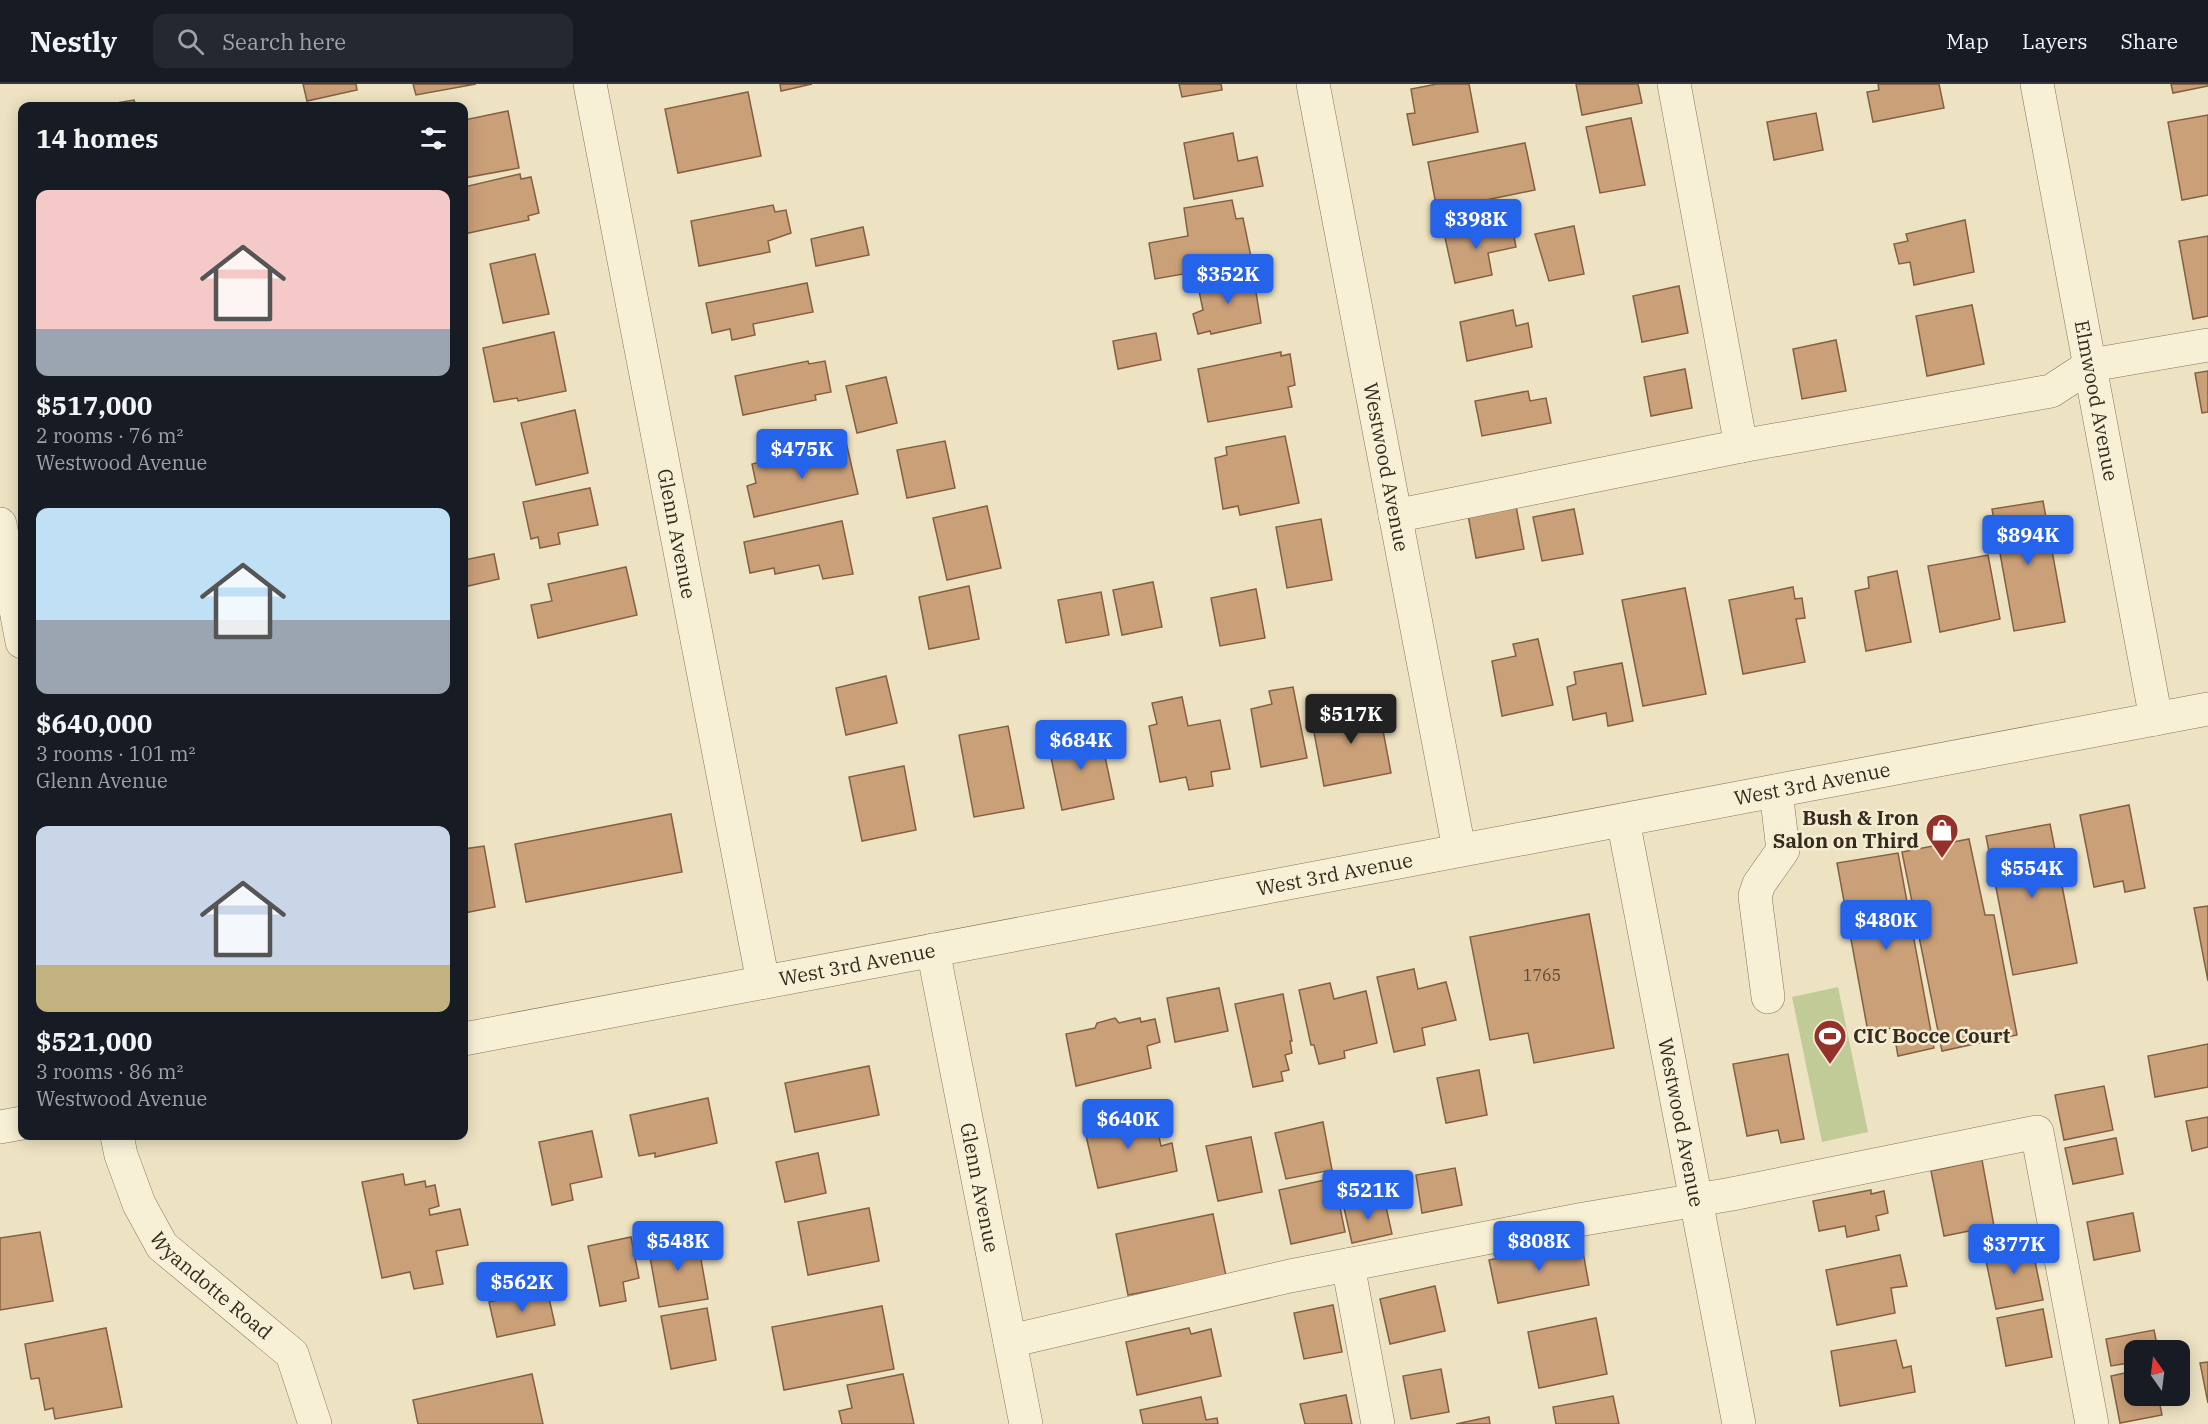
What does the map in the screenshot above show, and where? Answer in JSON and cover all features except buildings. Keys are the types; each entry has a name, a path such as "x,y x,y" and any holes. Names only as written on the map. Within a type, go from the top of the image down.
{"street":[{"name":"Glenn Avenue","path":"590,84 764,982"},
{"name":"Westwood Avenue","path":"1312,84 1460,849"},
{"path":"1674,84 1742,446"},
{"name":"Elmwood Avenue","path":"2037,84 2156,719"},
{"path":"1395,516 1742,446 2051,391 2091,365 2208,345"},
{"path":"0,524 18,621"},
{"name":"West 3rd Avenue","path":"468,1038 2208,709"},
{"path":"1768,997 1755,896 1759,884 1783,850 1776,791"},
{"name":"Westwood Avenue","path":"1623,820 1739,1424"},
{"name":"Glenn Avenue","path":"933,950 1026,1424"},
{"path":"0,1127 18,1124"},
{"path":"1010,1341 1208,1293 1584,1219 1696,1201 2037,1132 2092,1424"},
{"name":"Wyandotte Road","path":"118,1140 139,1204 162,1246 292,1354 315,1424"},
{"path":"1348,1265 1378,1424"}],"green space":[{"name":"CIC Bocce Court","path":"1838,987 1868,1132 1822,1142 1792,997"}],"place":[{"name":"Bush & Iron Salon on Third","path":"1942,859"},
{"name":"CIC Bocce Court","path":"1830,1065"}]}
